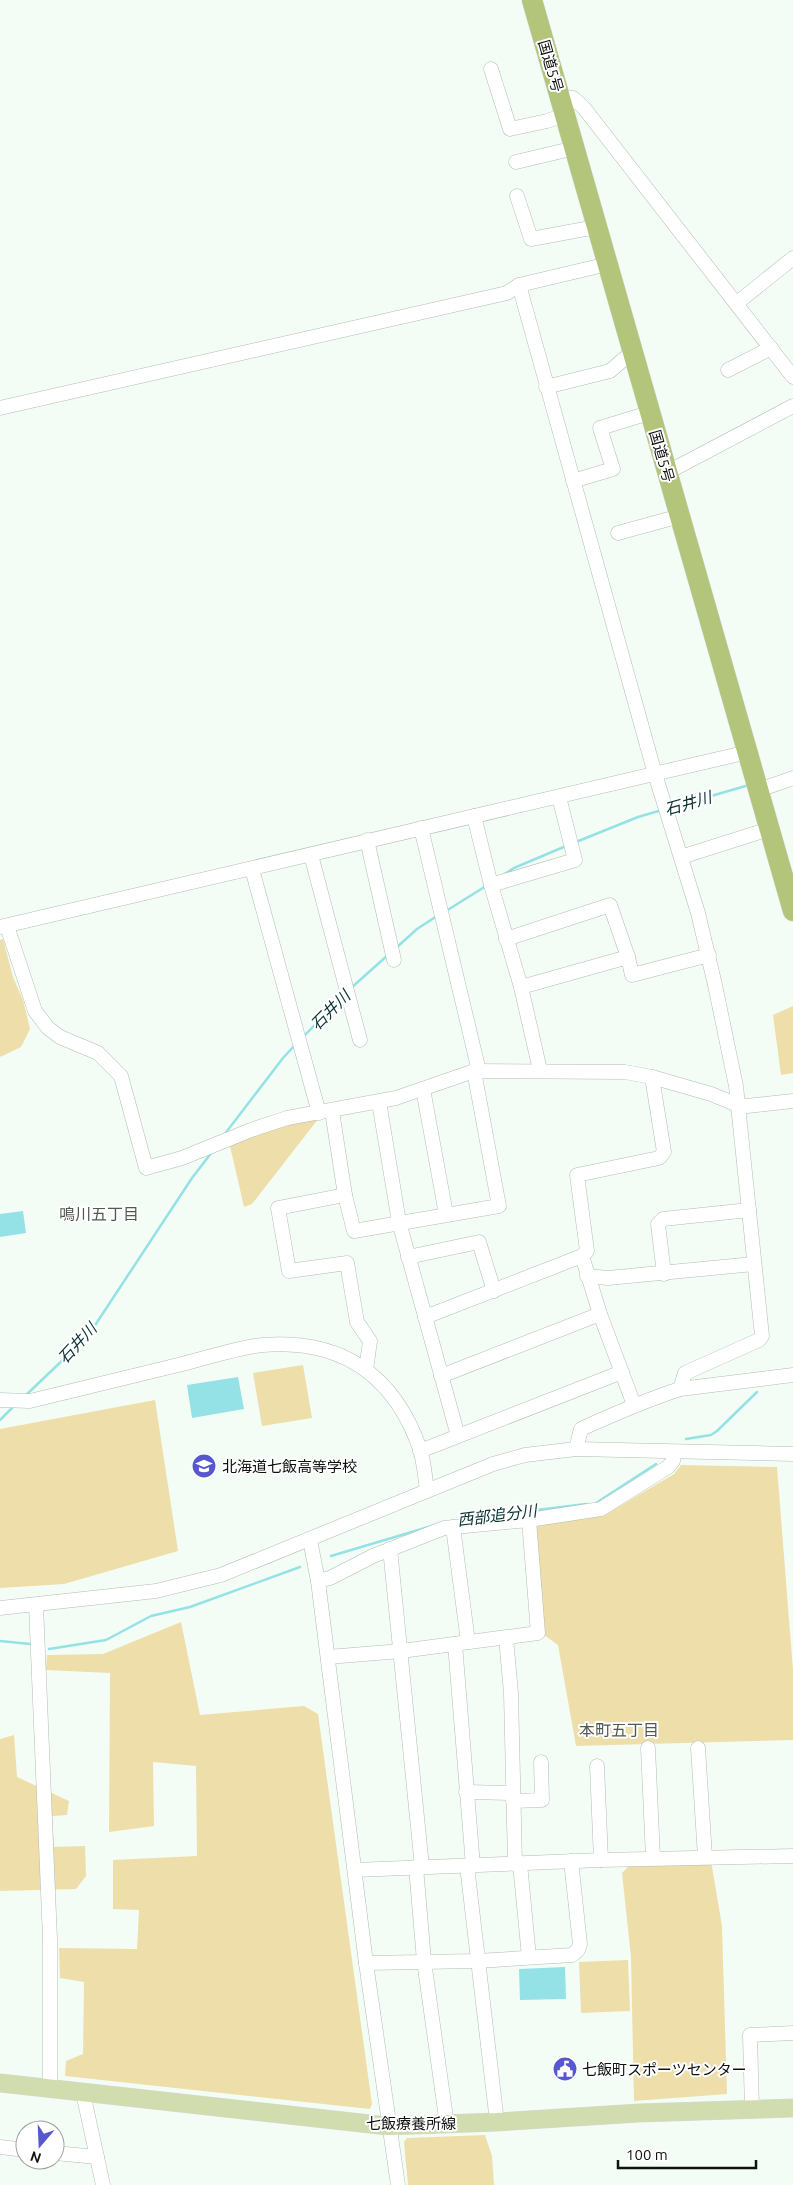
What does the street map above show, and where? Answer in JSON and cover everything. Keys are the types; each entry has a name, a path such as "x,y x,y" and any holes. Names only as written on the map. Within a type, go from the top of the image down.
{"highway":[{"name":"国道5号","path":"532,0 793,911"}],"main road":[{"name":"七飯療養所線","path":"0,2083 388,2126 497,2122 555,2117 793,2108"}],"street":[{"path":"491,69 510,128 547,121 573,98 584,108 791,371"},
{"path":"516,162 575,148"},
{"path":"517,196 532,240 596,226"},
{"path":"737,303 793,258"},
{"path":"0,408 507,293 518,286 608,264"},
{"path":"518,286 655,774 709,955 736,1086 762,1336 759,1340 685,1373 680,1389"},
{"path":"728,370 771,348"},
{"path":"546,387 610,371 632,352"},
{"path":"666,473 793,406"},
{"path":"573,481 613,469 600,428 649,413"},
{"path":"618,533 680,516"},
{"path":"748,752 4,926 35,1010 41,1021 60,1037 98,1054 121,1076 146,1168 182,1158 287,1118 379,1102 476,1071 625,1072 652,1077 711,1094 738,1105 747,1106 793,1101"},
{"path":"759,790 793,778"},
{"path":"491,885 575,860 559,796"},
{"path":"474,816 506,940 521,987 540,1070"},
{"path":"252,869 326,1112 354,1231 498,1206 476,1071 421,828"},
{"path":"681,857 770,829"},
{"path":"367,840 394,960"},
{"path":"311,855 360,1040"},
{"path":"506,940 610,905 628,957 632,975 709,955"},
{"path":"521,987 628,957"},
{"path":"425,1318 582,1256 587,1251 577,1175 659,1158 664,1152 652,1077"},
{"path":"423,1088 446,1214"},
{"path":"379,1102 399,1222 458,1436"},
{"path":"345,1195 278,1208 288,1271 347,1263 357,1322 370,1340 366,1370"},
{"path":"664,1274 658,1224 663,1219 749,1210"},
{"path":"408,1257 479,1242 494,1291"},
{"path":"582,1256 600,1314 634,1404"},
{"path":"587,1276 608,1278 664,1274 754,1264"},
{"path":"441,1376 600,1314"},
{"path":"0,1400 30,1401 261,1345 314,1346 332,1352 366,1370 393,1397 407,1418 420,1451 427,1490"},
{"path":"420,1451 622,1372"},
{"path":"576,1449 581,1429 634,1404 680,1389 793,1375"},
{"path":"0,1608 156,1591 221,1575 310,1540 427,1490 493,1464 525,1455 576,1449 793,1454"},
{"path":"318,1581 330,1578 390,1550 444,1528 529,1520 601,1509 668,1467 673,1461 674,1452"},
{"path":"328,1657 401,1651 506,1638 538,1632 529,1520"},
{"path":"453,1526 461,1643 470,1866 477,1960 497,2122"},
{"path":"310,1540 318,1581 366,1963 398,2185"},
{"path":"390,1550 401,1651 419,1867 424,1961 447,2124"},
{"path":"36,1605 50,1939 50,2090"},
{"path":"506,1638 511,1693 513,1797 517,1864 530,1957"},
{"path":"648,1748 653,1858"},
{"path":"698,1748 705,1857"},
{"path":"466,1792 542,1800 541,1762"},
{"path":"597,1766 601,1860"},
{"path":"355,1870 653,1858 793,1856"},
{"path":"366,1963 572,1955 578,1950 580,1944 571,1861"},
{"path":"752,2110 750,2035 793,2033"},
{"path":"83,2093 103,2185"},
{"path":"0,2147 15,2149"},
{"path":"65,2154 97,2157"}],"shaded area":[{"path":"3,939 13,977 23,1000 30,1029 21,1047 0,1057 0,940"},
{"path":"793,1006 793,1073 781,1075 773,1015"},
{"path":"319,1118 252,1204 244,1207 230,1146 284,1123"},
{"path":"303,1365 312,1418 262,1426 253,1373"},
{"path":"155,1400 178,1551 64,1584 0,1588 0,1429"},
{"path":"681,1465 777,1467 793,1670 793,1740 576,1746 558,1645 544,1635 533,1524 605,1515 674,1474"},
{"path":"181,1622 200,1715 304,1706 318,1714 372,2104 370,2109 65,2076 66,2061 83,2054 84,1982 60,1978 59,1948 137,1949 139,1910 113,1909 113,1860 197,1856 196,1766 153,1762 154,1826 109,1832 110,1673 46,1670 47,1655 103,1654"},
{"path":"14,1735 17,1777 69,1801 67,1815 52,1816 54,1847 85,1846 86,1876 76,1889 0,1891 0,1739"},
{"path":"711,1861 722,1926 727,2094 634,2101 631,1957 622,1873 632,1863"},
{"path":"628,1960 630,2011 581,2013 579,1962"},
{"path":"485,2135 492,2156 494,2185 408,2185 404,2142 407,2138"}],"water":[{"path":"23,1211 26,1233 0,1237 0,1214"},
{"path":"238,1377 244,1409 192,1418 187,1385"},
{"path":"565,1967 566,1999 520,2000 519,1969"}],"waterway":[{"name":"石井川","path":"670,808 749,785"},
{"name":"石井川","path":"576,842 638,817 662,810"},
{"name":"石井川","path":"503,875 514,868 566,846"},
{"name":"石井川","path":"446,911 486,886"},
{"name":"石井川","path":"396,948 417,929 437,916"},
{"name":"石井川","path":"351,988 388,955"},
{"name":"石井川","path":"304,1036 344,995"},
{"name":"石井川","path":"224,1135 295,1045"},
{"name":"石井川","path":"25,1396 88,1336 192,1178 212,1152"},
{"name":"西部追分川","path":"686,1439 711,1435 757,1392"},
{"name":"石井川","path":"0,1420 15,1405"},
{"name":"西部追分川","path":"596,1503 656,1464"},
{"name":"西部追分川","path":"462,1519 586,1504"},
{"name":"西部追分川","path":"331,1556 435,1525"},
{"name":"西部追分川","path":"49,1649 106,1640 151,1616 190,1607 300,1567"},
{"name":"西部追分川","path":"0,1641 30,1644"}],"place":[{"name":"北海道七飯高等学校","path":"204,1466"},
{"name":"七飯町スポーツセンター","path":"565,2069"}],"district":[{"name":"鳴川五丁目","path":"99,1214"},
{"name":"本町五丁目","path":"619,1730"}]}
